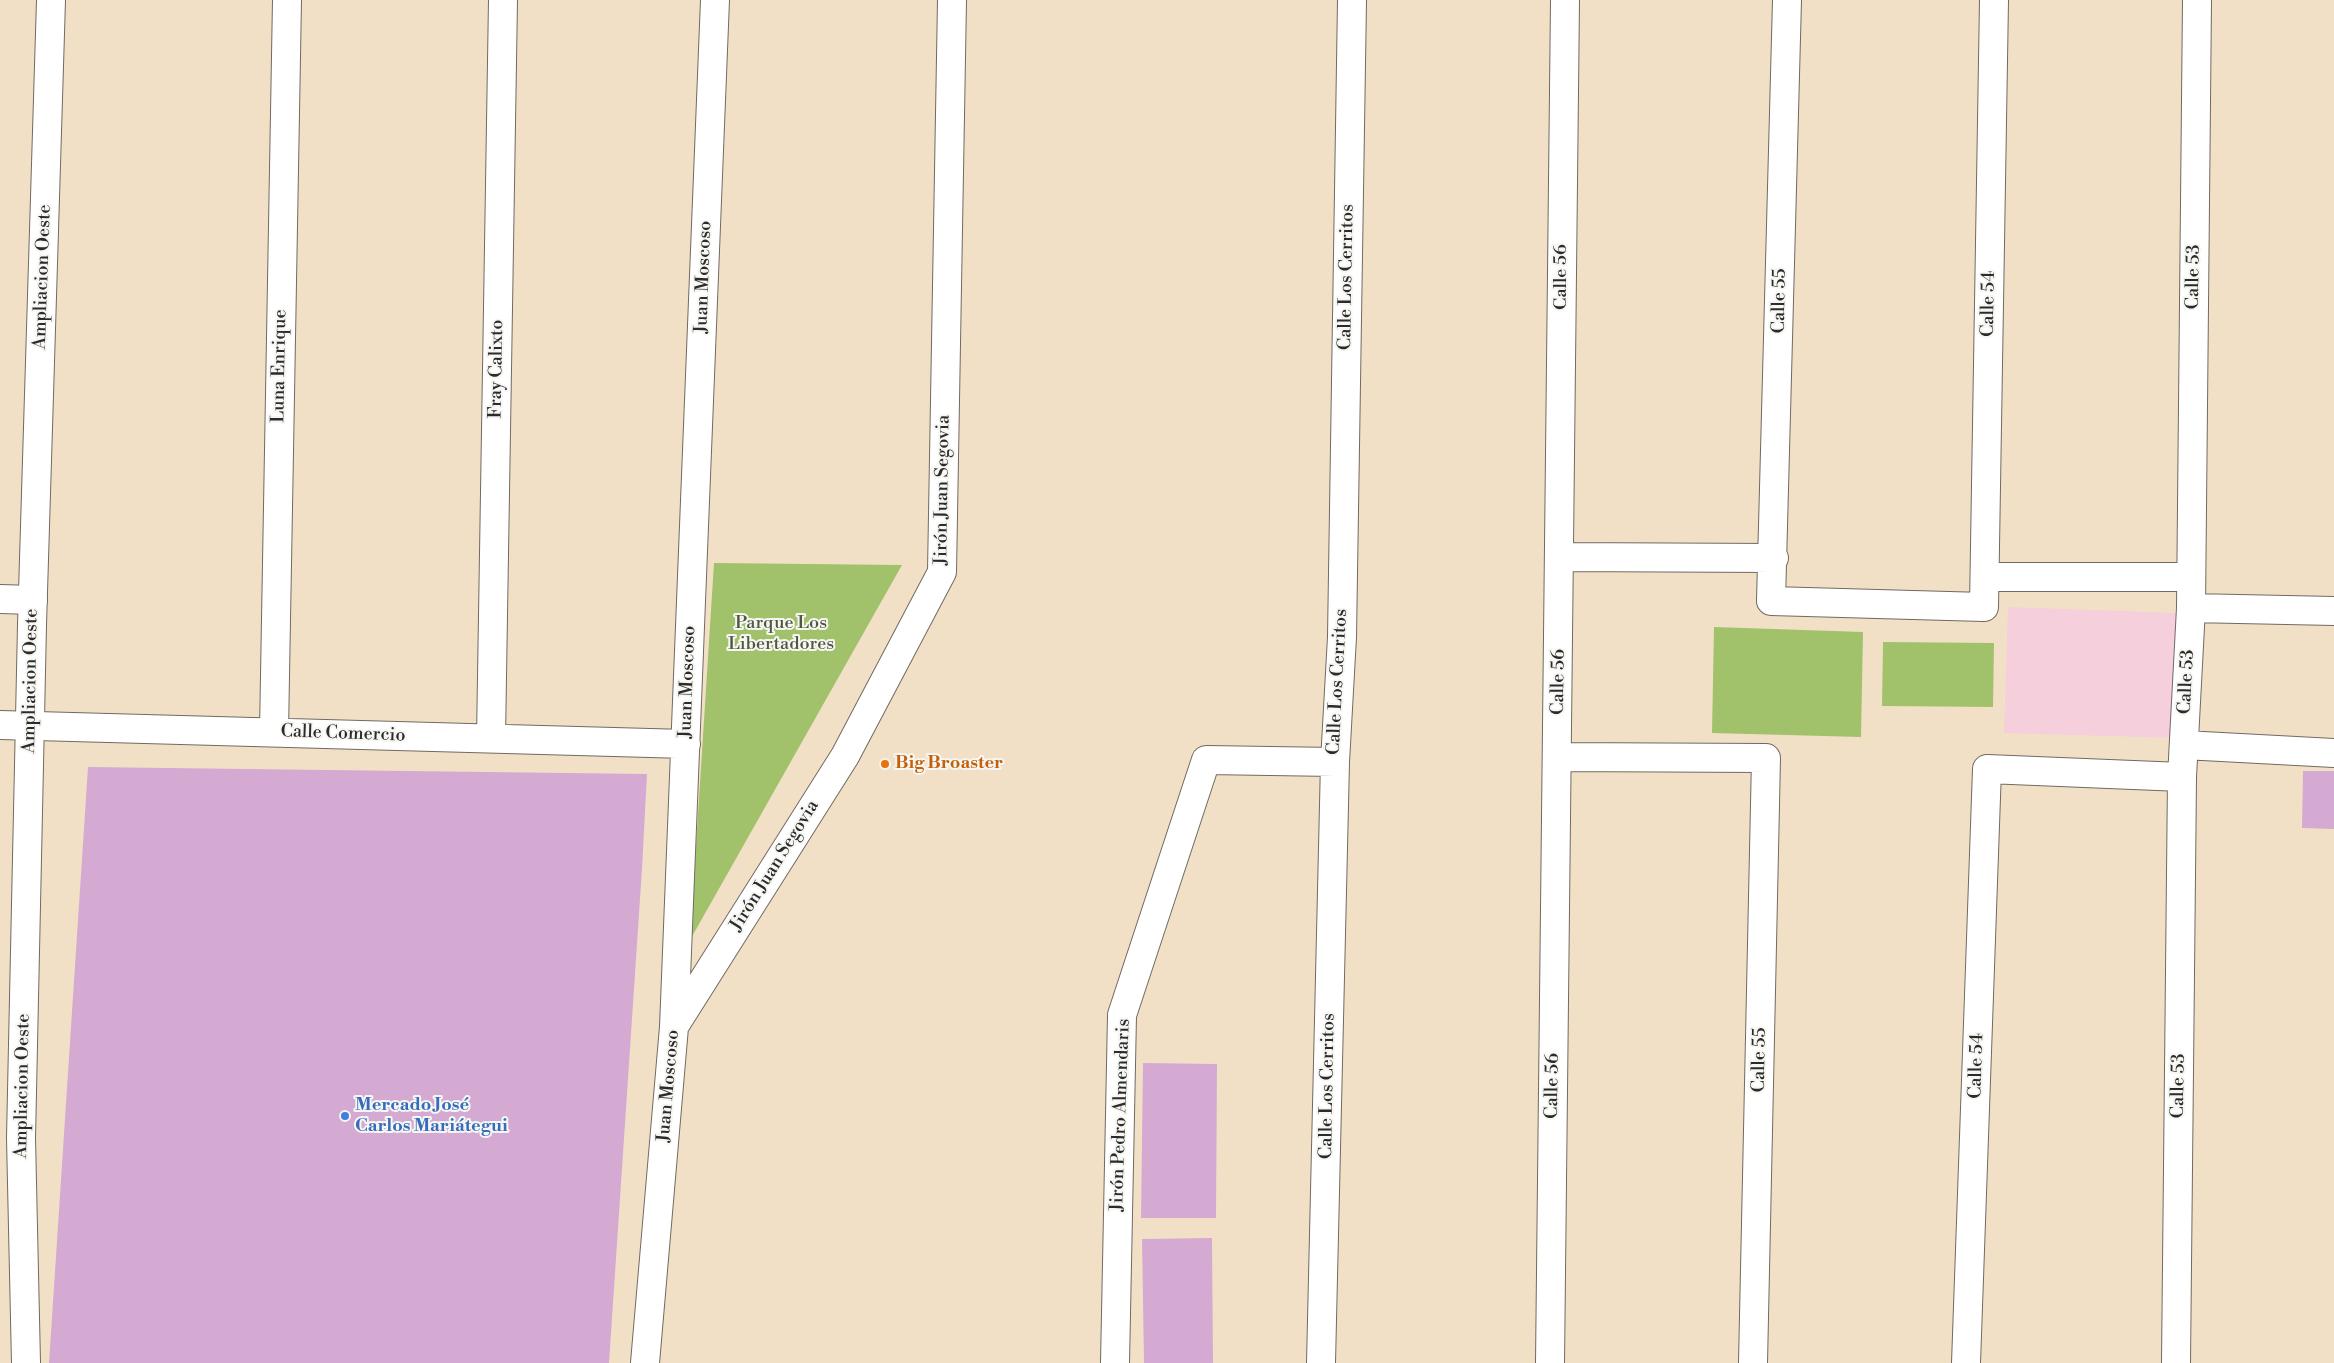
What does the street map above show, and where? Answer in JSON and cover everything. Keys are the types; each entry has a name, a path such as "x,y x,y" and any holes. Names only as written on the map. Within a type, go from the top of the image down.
{"street":[{"name":"Ampliacion Oeste","path":"26,1363 21,1138 30,725 51,0"},
{"name":"Luna Enrique","path":"274,732 288,0"},
{"name":"Fray Calixto","path":"490,738 503,0"},
{"name":"Juan Moscoso","path":"646,1363 674,1027 714,0"},
{"name":"Jirón Juan Segovia","path":"674,1027 845,756 942,572 952,0"},
{"name":"Calle Los Cerritos","path":"1321,1363 1335,762 1342,637 1352,0"},
{"name":"Calle 56","path":"1550,1363 1558,757 1564,0"},
{"name":"Calle 55","path":"1787,0 1774,558 1771,602 1984,607"},
{"name":"Calle 54","path":"1984,607 1994,0"},
{"name":"Calle 53","path":"2176,1363 2182,777 2191,608 2197,0"},
{"path":"1560,557 1774,558"},
{"path":"1985,577 2191,577"},
{"path":"0,599 34,600"},
{"path":"2191,608 2334,610"},
{"name":"Calle Comercio","path":"0,725 686,744"},
{"path":"2184,745 2334,752"},
{"name":"Calle 55","path":"1558,757 1766,758 1753,1363"},
{"name":"Jirón Pedro Almendaris","path":"1115,1363 1122,1015 1206,760 1335,762"},
{"name":"Calle 54","path":"1966,1363 1987,769 2182,777"}],"shaded area":[{"path":"2008,607 2179,613 2176,738 2004,733"}],"green space":[{"name":"Parque Los Libertadores","path":"714,563 902,565 690,940"},
{"path":"1714,627 1863,632 1861,737 1712,733"},
{"path":"1883,642 1994,643 1993,707 1882,706"}],"building":[{"name":"Mercado José Carlos Mariátegui","path":"88,767 647,774 609,1363 49,1363"},
{"path":"2303,771 2334,771 2334,829 2302,828"},
{"path":"1143,1063 1217,1064 1216,1218 1141,1218"},
{"path":"1212,1238 1213,1363 1144,1363 1142,1239"}],"place":[{"name":"Big Broaster","path":"885,764"},
{"name":"Mercado José Carlos Mariátegui","path":"345,1116"}]}
